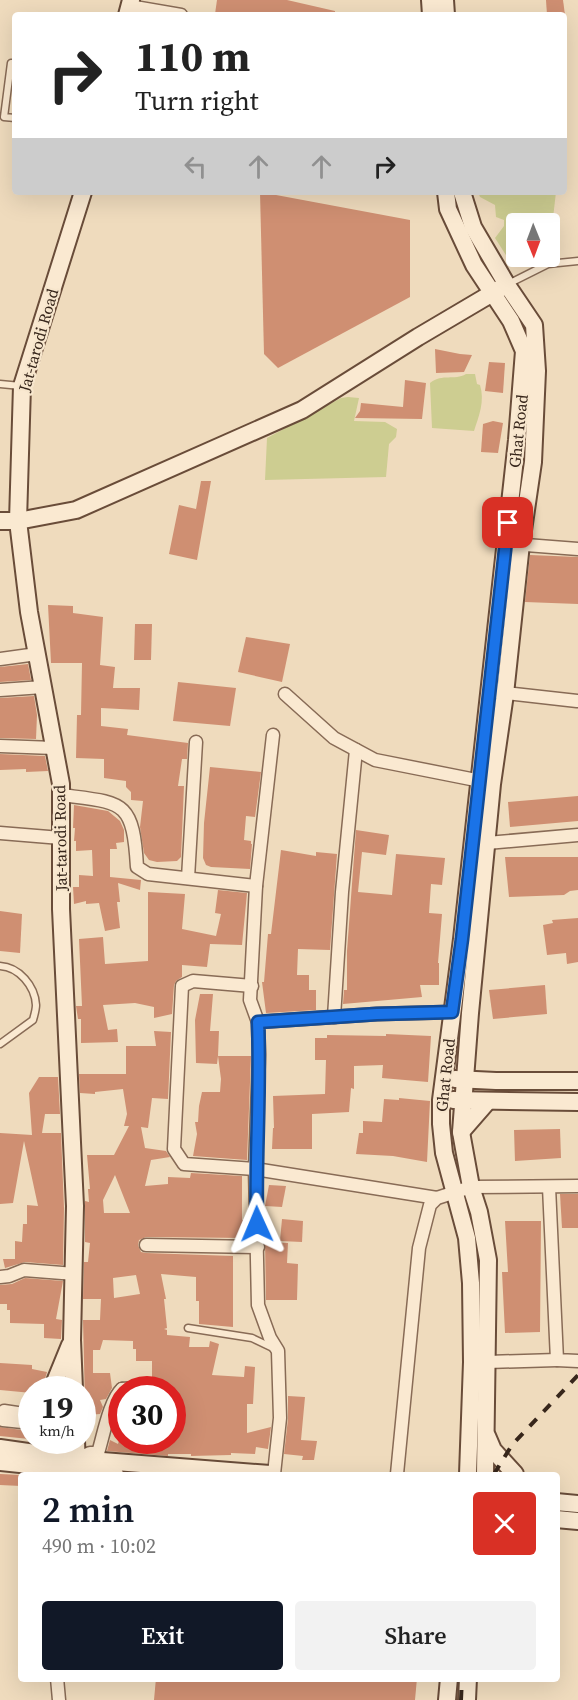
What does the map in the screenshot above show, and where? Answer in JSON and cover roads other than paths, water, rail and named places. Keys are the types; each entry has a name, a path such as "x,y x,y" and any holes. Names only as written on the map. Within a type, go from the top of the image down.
{"main road":[{"name":"Jat-tarodi Road","path":"73,1376 75,1206 61,921 61,784 29,612 18,521 22,386 82,195"},
{"name":"Ghat Road","path":"446,195 448,209 474,265 511,321 524,351 513,544 497,692 441,1100 444,1153 463,1190 479,1212 488,1260 485,1472"},
{"name":"Ghat Road","path":"463,195 473,227 534,325 537,371 533,462 513,544"},
{"path":"0,521 18,521 76,510 302,410 492,292 507,285"},
{"name":"Ghat Road","path":"468,1472 472,1362 471,1283 463,1190 461,1132 487,843 485,782"},
{"path":"467,1058 496,1082"},
{"path":"445,1078 496,1082 578,1081"},
{"path":"441,1100 578,1102"},
{"path":"461,1132 488,1101"},
{"path":"57,1376 72,1340"},
{"path":"487,1436 493,1450 512,1472"},
{"path":"0,1448 34,1458 106,1472"},
{"path":"77,1454 77,1465"},
{"path":"0,1462 34,1458"},
{"path":"77,1465 229,1472"},
{"path":"560,1502 578,1504"},
{"path":"560,1520 578,1521"},
{"path":"448,1689 468,1690"}],"street":[{"path":"129,7 162,12"},
{"path":"513,544 578,549"},
{"path":"0,659 37,654"},
{"path":"0,690 43,687"},
{"path":"497,692 577,701"},
{"path":"285,694 334,738 375,760 485,782"},
{"path":"272,1472 280,1418 278,1351 270,1338 258,1305 255,1169 260,1055 258,1022 250,1000 256,886 273,735"},
{"path":"188,878 196,742"},
{"path":"0,746 54,748"},
{"path":"334,1017 342,892 356,750"},
{"path":"61,795 109,801 127,813 135,836 137,867 148,874 256,886"},
{"path":"0,833 61,838"},
{"path":"487,843 578,835"},
{"path":"252,987 193,981 182,986 174,1149 184,1164 255,1169 437,1198 463,1190 578,1186"},
{"path":"258,1022 452,1012"},
{"path":"549,1187 557,1360"},
{"path":"397,1472 419,1248 430,1205 437,1198"},
{"path":"147,1245 258,1247"},
{"path":"0,1277 24,1270 75,1274"},
{"path":"488,1362 578,1361"},
{"path":"18,1415 3,1416 18,1420"},
{"path":"77,1465 90,1453 98,1453 108,1420"},
{"path":"57,1682 59,1700"}],"lane":[{"path":"11,63 4,117 12,118"},
{"path":"507,285 548,264 578,261"},
{"path":"0,384 22,386"},
{"path":"0,966 9,967 24,976 36,1005 33,1020 0,1044"},
{"path":"188,1328 252,1338 278,1351"}],"railway":[{"path":"495,1472 512,1445 578,1375"},
{"path":"461,1700 462,1682"}]}
